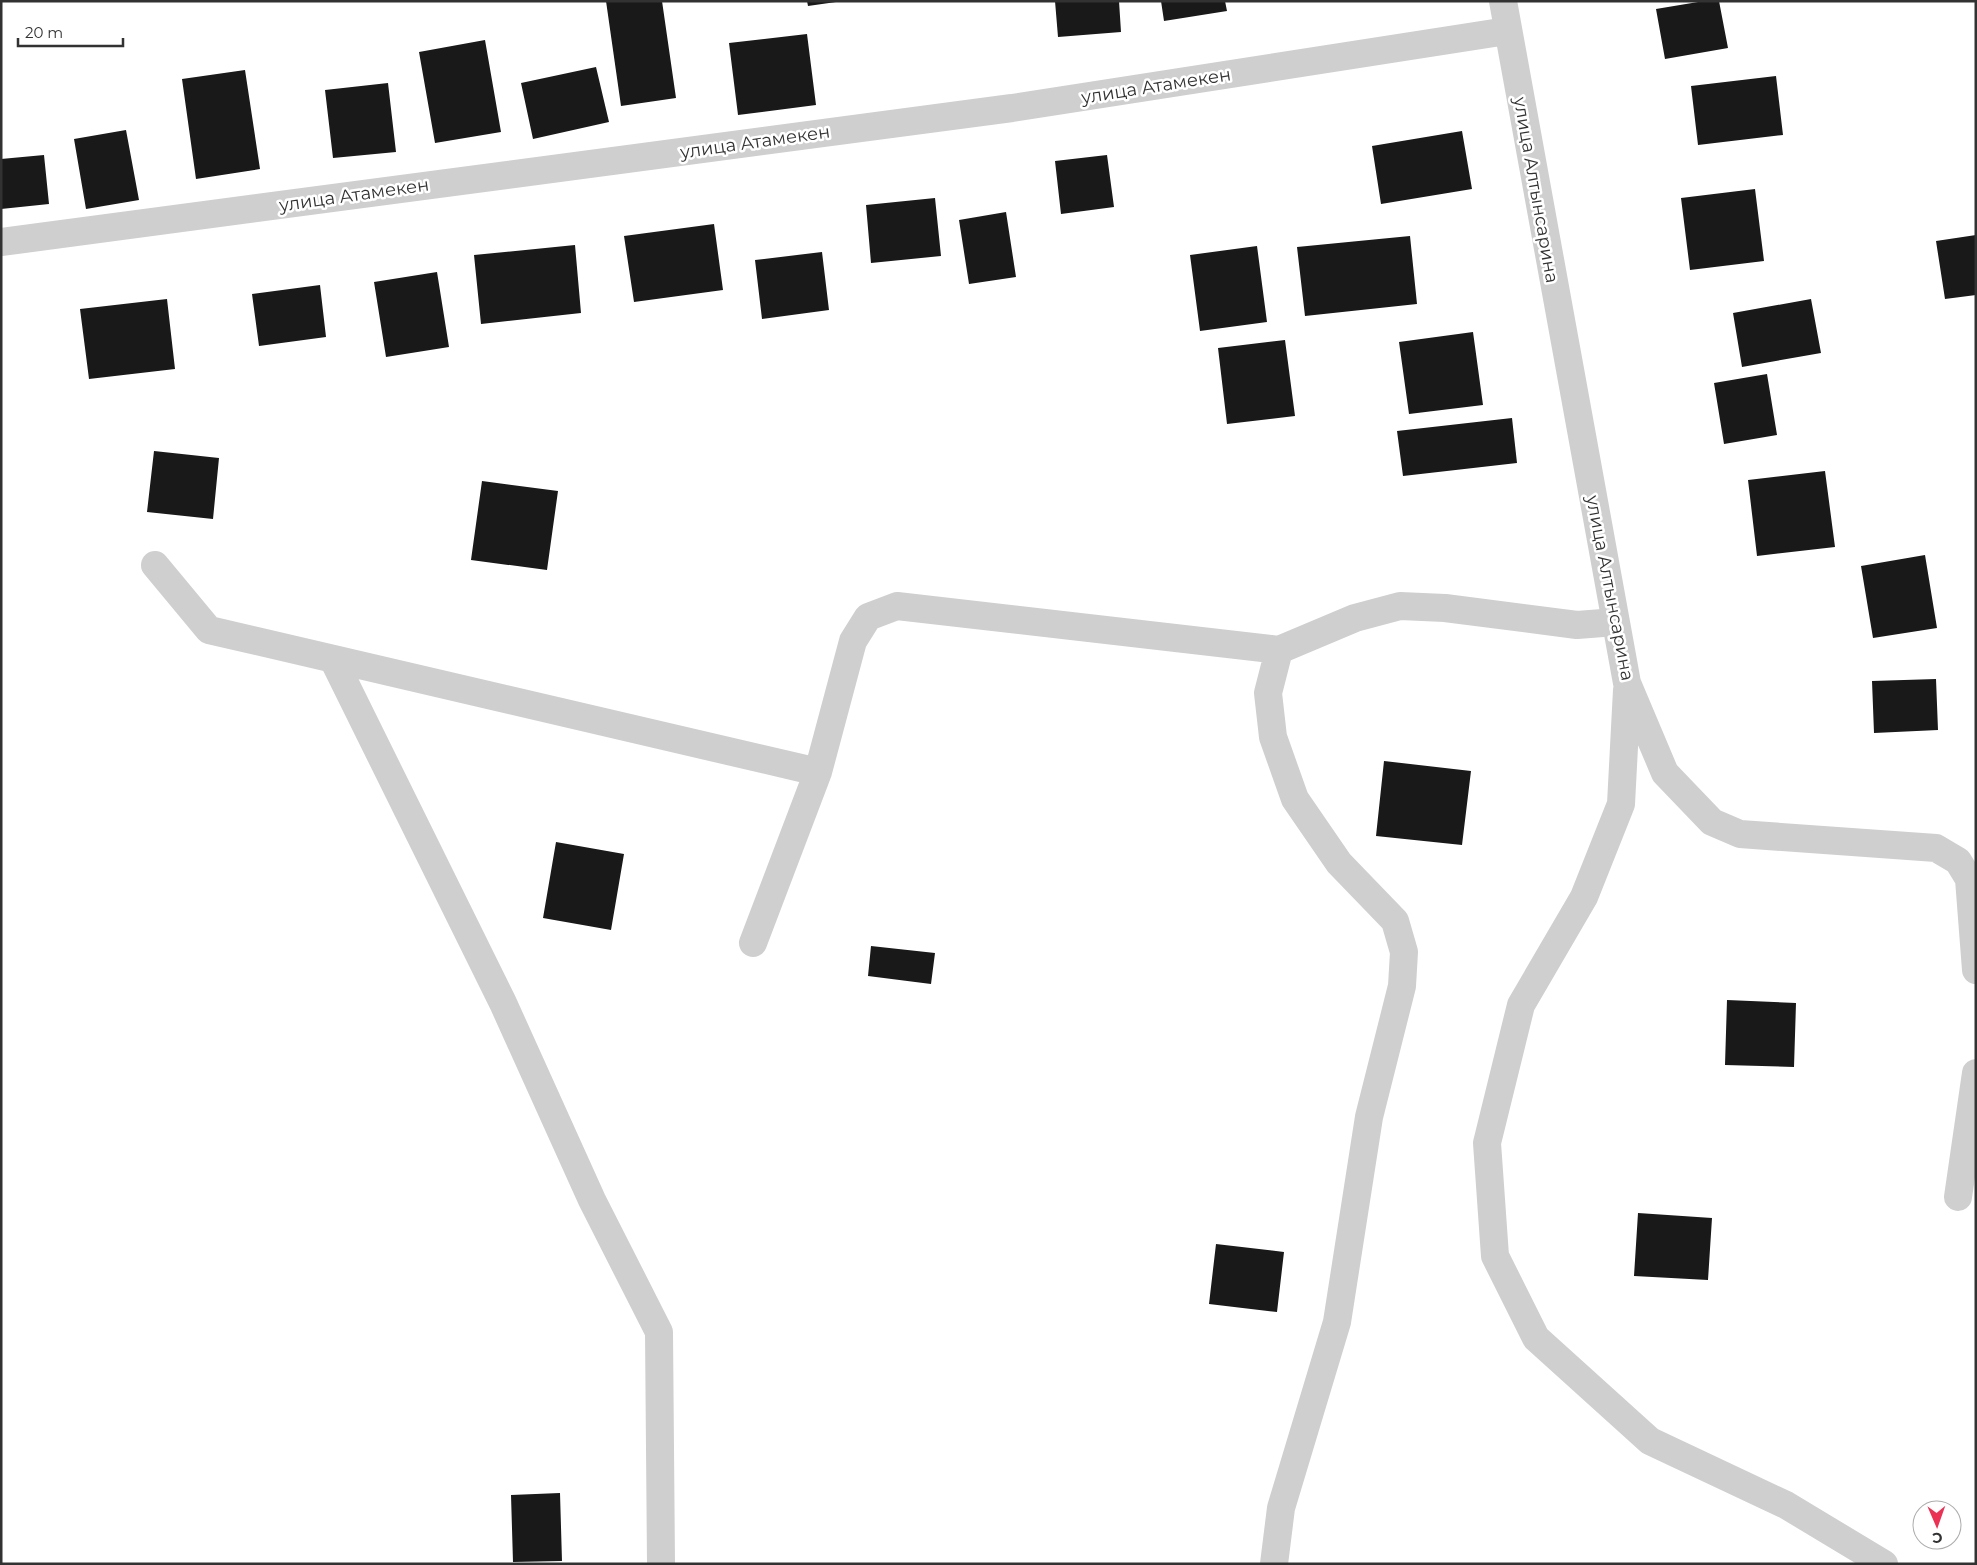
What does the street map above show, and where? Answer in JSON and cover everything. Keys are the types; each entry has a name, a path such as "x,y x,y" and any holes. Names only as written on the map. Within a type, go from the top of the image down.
{"street":[{"name":"улица Алтынсарина","path":"1503,1 1627,683 1665,773 1712,822 1740,834 1936,848 1958,861 1969,879 1976,970"},
{"name":"улица Атамекен","path":"1,242 1012,108 1507,31"},
{"path":"155,565 210,630 818,772"},
{"path":"753,944 818,772 852,641 868,617 897,606 1279,650 1355,618 1400,606 1446,608 1577,625 1616,622"},
{"path":"1274,1564 1281,1508 1337,1322 1369,1117 1402,986 1404,952 1395,921 1339,863 1295,798 1273,737 1268,694 1279,650"},
{"path":"333,659 503,1003 592,1200 659,1332 661,1564"},
{"path":"1627,683 1621,804 1584,897 1521,1005 1487,1143 1495,1256 1536,1338 1650,1441 1786,1505 1884,1564"},
{"path":"1958,1197 1976,1072"}],"building":[{"path":"606,1 662,1 676,98 621,106"},
{"path":"807,1 836,1 836,2 808,6"},
{"path":"1055,1 1119,1 1121,32 1058,37"},
{"path":"1161,1 1225,1 1227,11 1164,21"},
{"path":"1704,1 1719,1 1728,48 1665,59 1656,9"},
{"path":"807,34 816,105 738,115 729,43"},
{"path":"485,40 501,132 435,143 419,52"},
{"path":"596,67 609,122 533,139 521,83"},
{"path":"245,70 260,169 196,179 182,79"},
{"path":"1776,76 1783,135 1698,145 1691,86"},
{"path":"388,83 396,152 333,158 325,90"},
{"path":"126,130 139,200 86,209 74,139"},
{"path":"1462,131 1472,189 1381,204 1372,146"},
{"path":"44,155 49,204 1,209 1,159"},
{"path":"1107,155 1114,207 1061,214 1055,161"},
{"path":"1755,189 1764,261 1690,270 1681,198"},
{"path":"935,198 941,256 871,263 866,205"},
{"path":"1006,212 1016,277 969,284 959,220"},
{"path":"714,224 723,290 634,302 624,236"},
{"path":"1976,235 1976,295 1945,299 1936,241"},
{"path":"1410,236 1417,304 1305,316 1297,247"},
{"path":"575,245 581,313 481,324 474,255"},
{"path":"1257,246 1267,322 1200,331 1190,255"},
{"path":"822,252 829,310 762,319 755,260"},
{"path":"437,272 449,347 386,357 374,282"},
{"path":"320,285 326,337 259,346 252,294"},
{"path":"167,299 175,369 89,379 80,309"},
{"path":"1811,299 1821,353 1742,367 1733,313"},
{"path":"1473,332 1483,405 1409,414 1399,342"},
{"path":"1285,340 1295,416 1227,424 1218,348"},
{"path":"1767,374 1777,435 1724,444 1714,383"},
{"path":"1512,418 1517,463 1403,476 1397,431"},
{"path":"154,451 219,458 213,519 147,512"},
{"path":"1825,471 1835,547 1757,556 1748,480"},
{"path":"482,481 558,491 547,570 471,560"},
{"path":"1925,555 1937,628 1873,638 1861,566"},
{"path":"1936,679 1938,730 1874,733 1872,681"},
{"path":"1384,761 1471,771 1462,845 1376,836"},
{"path":"556,842 624,854 611,930 543,918"},
{"path":"871,946 935,953 931,984 868,976"},
{"path":"1727,1000 1796,1003 1794,1067 1725,1065"},
{"path":"1638,1213 1712,1218 1708,1280 1634,1276"},
{"path":"1216,1244 1284,1252 1277,1312 1209,1304"},
{"path":"560,1493 562,1561 513,1562 511,1495"}]}
